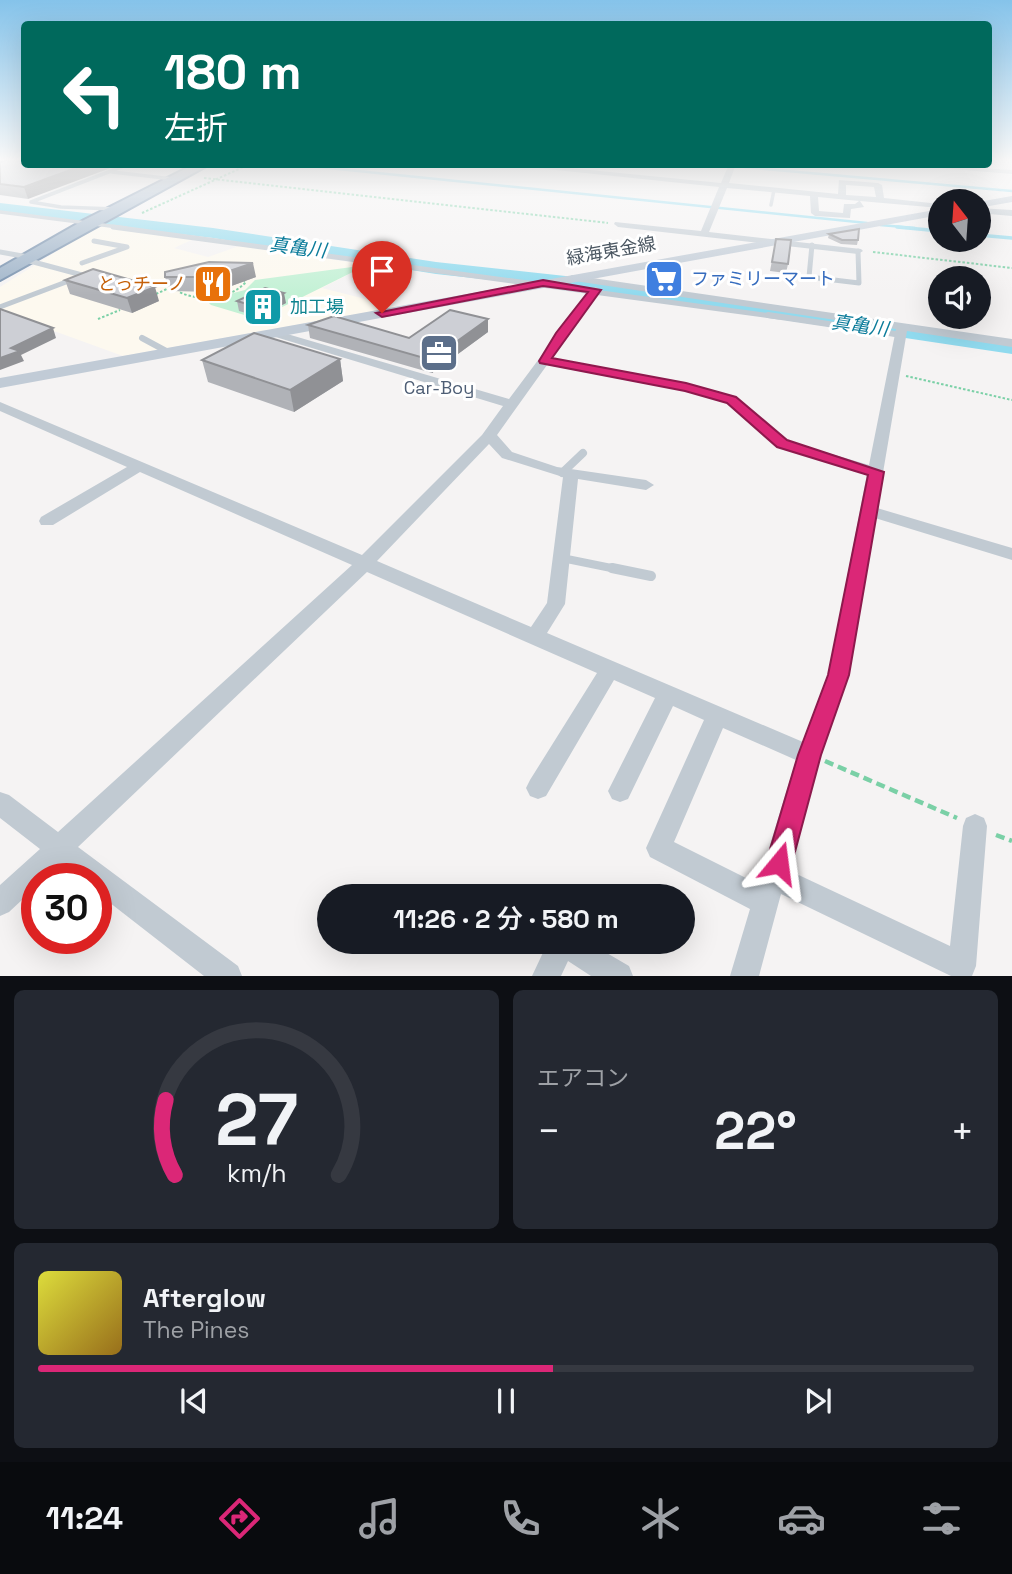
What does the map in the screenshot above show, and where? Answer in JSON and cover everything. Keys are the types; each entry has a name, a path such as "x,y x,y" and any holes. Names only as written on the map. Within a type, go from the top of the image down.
{"highway":[{"path":"0,275 126,204"}],"main road":[{"name":"緑海東金線","path":"0,383 273,333 345,325 543,283 928,214"}],"street":[{"path":"704,233 717,204"},
{"path":"815,204 815,213 847,216 847,206 860,206 860,204"},
{"path":"991,209 1012,213"},
{"path":"618,224 858,251"},
{"path":"572,278 902,331 1012,343"},
{"path":"0,903 364,564 489,435 545,361 560,335 596,290"},
{"path":"744,975 809,755 838,675 902,331"},
{"path":"273,333 513,405"},
{"path":"545,361 686,387 732,400 782,444 877,472"},
{"path":"0,406 809,755"},
{"path":"489,435 507,455 567,473 646,485"},
{"path":"47,521 139,466"},
{"path":"534,637 556,604 567,473"},
{"path":"869,511 1012,554"},
{"path":"538,788 610,669"},
{"path":"620,791 668,694"},
{"path":"717,715 659,848 962,966 975,826"},
{"path":"0,803 228,975"},
{"path":"545,975 562,942 619,975"}],"lane":[{"path":"40,204 115,209"},
{"path":"0,212 95,219 902,331"},
{"path":"82,263 127,247 94,241"},
{"path":"812,245 809,277 859,283 858,251"},
{"path":"0,252 29,258 81,277 0,307"},
{"path":"142,338 168,352"},
{"path":"567,473 583,453"},
{"path":"561,558 651,576"}],"path":[{"path":"140,214 163,204"},
{"path":"431,204 618,224"},
{"path":"858,251 1012,268"},
{"path":"146,298 195,275 234,273 246,282 229,294 205,298 184,295 179,292 180,284"},
{"path":"98,319 120,310"},
{"path":"895,373 1012,400"},
{"path":"809,755 1012,841"}],"shaded area":[{"path":"97,226 196,238 174,248 208,257 242,245 367,265 322,288 397,307 123,356 7,314 0,317 0,287"}],"green space":[{"path":"367,265 258,319 211,305 206,300 245,290 255,280"}],"building":[{"path":"859,229 858,240 842,240 829,234"},
{"path":"776,239 791,240 788,264 772,262"},
{"path":"209,262 253,263 212,277 165,277 165,272"},
{"path":"93,269 155,287 127,298 65,280"},
{"path":"265,288 284,293 257,307 237,301"},
{"path":"0,309 53,328 11,348 20,351 0,358"},
{"path":"450,310 488,319 431,360 308,325 334,316 409,338"},
{"path":"254,333 340,359 290,390 202,360"}],"waterway":[{"path":"676,204 867,223"},
{"name":"真亀川","path":"0,208 213,233 436,268 593,285 1012,347"},
{"path":"880,225 915,228"},
{"path":"897,227 928,230"},
{"path":"991,236 1012,238"}],"place":[{"name":"ファミリーマート","path":"664,279"},
{"name":"とっチーノ","path":"213,284"},
{"name":"加工場","path":"263,307"},
{"name":"Car-Boy","path":"439,353"}],"route":[{"path":"382,313 543,283 596,290 560,335 545,361 686,387 732,400 782,444 877,472 838,675 809,755 779,863"}]}
